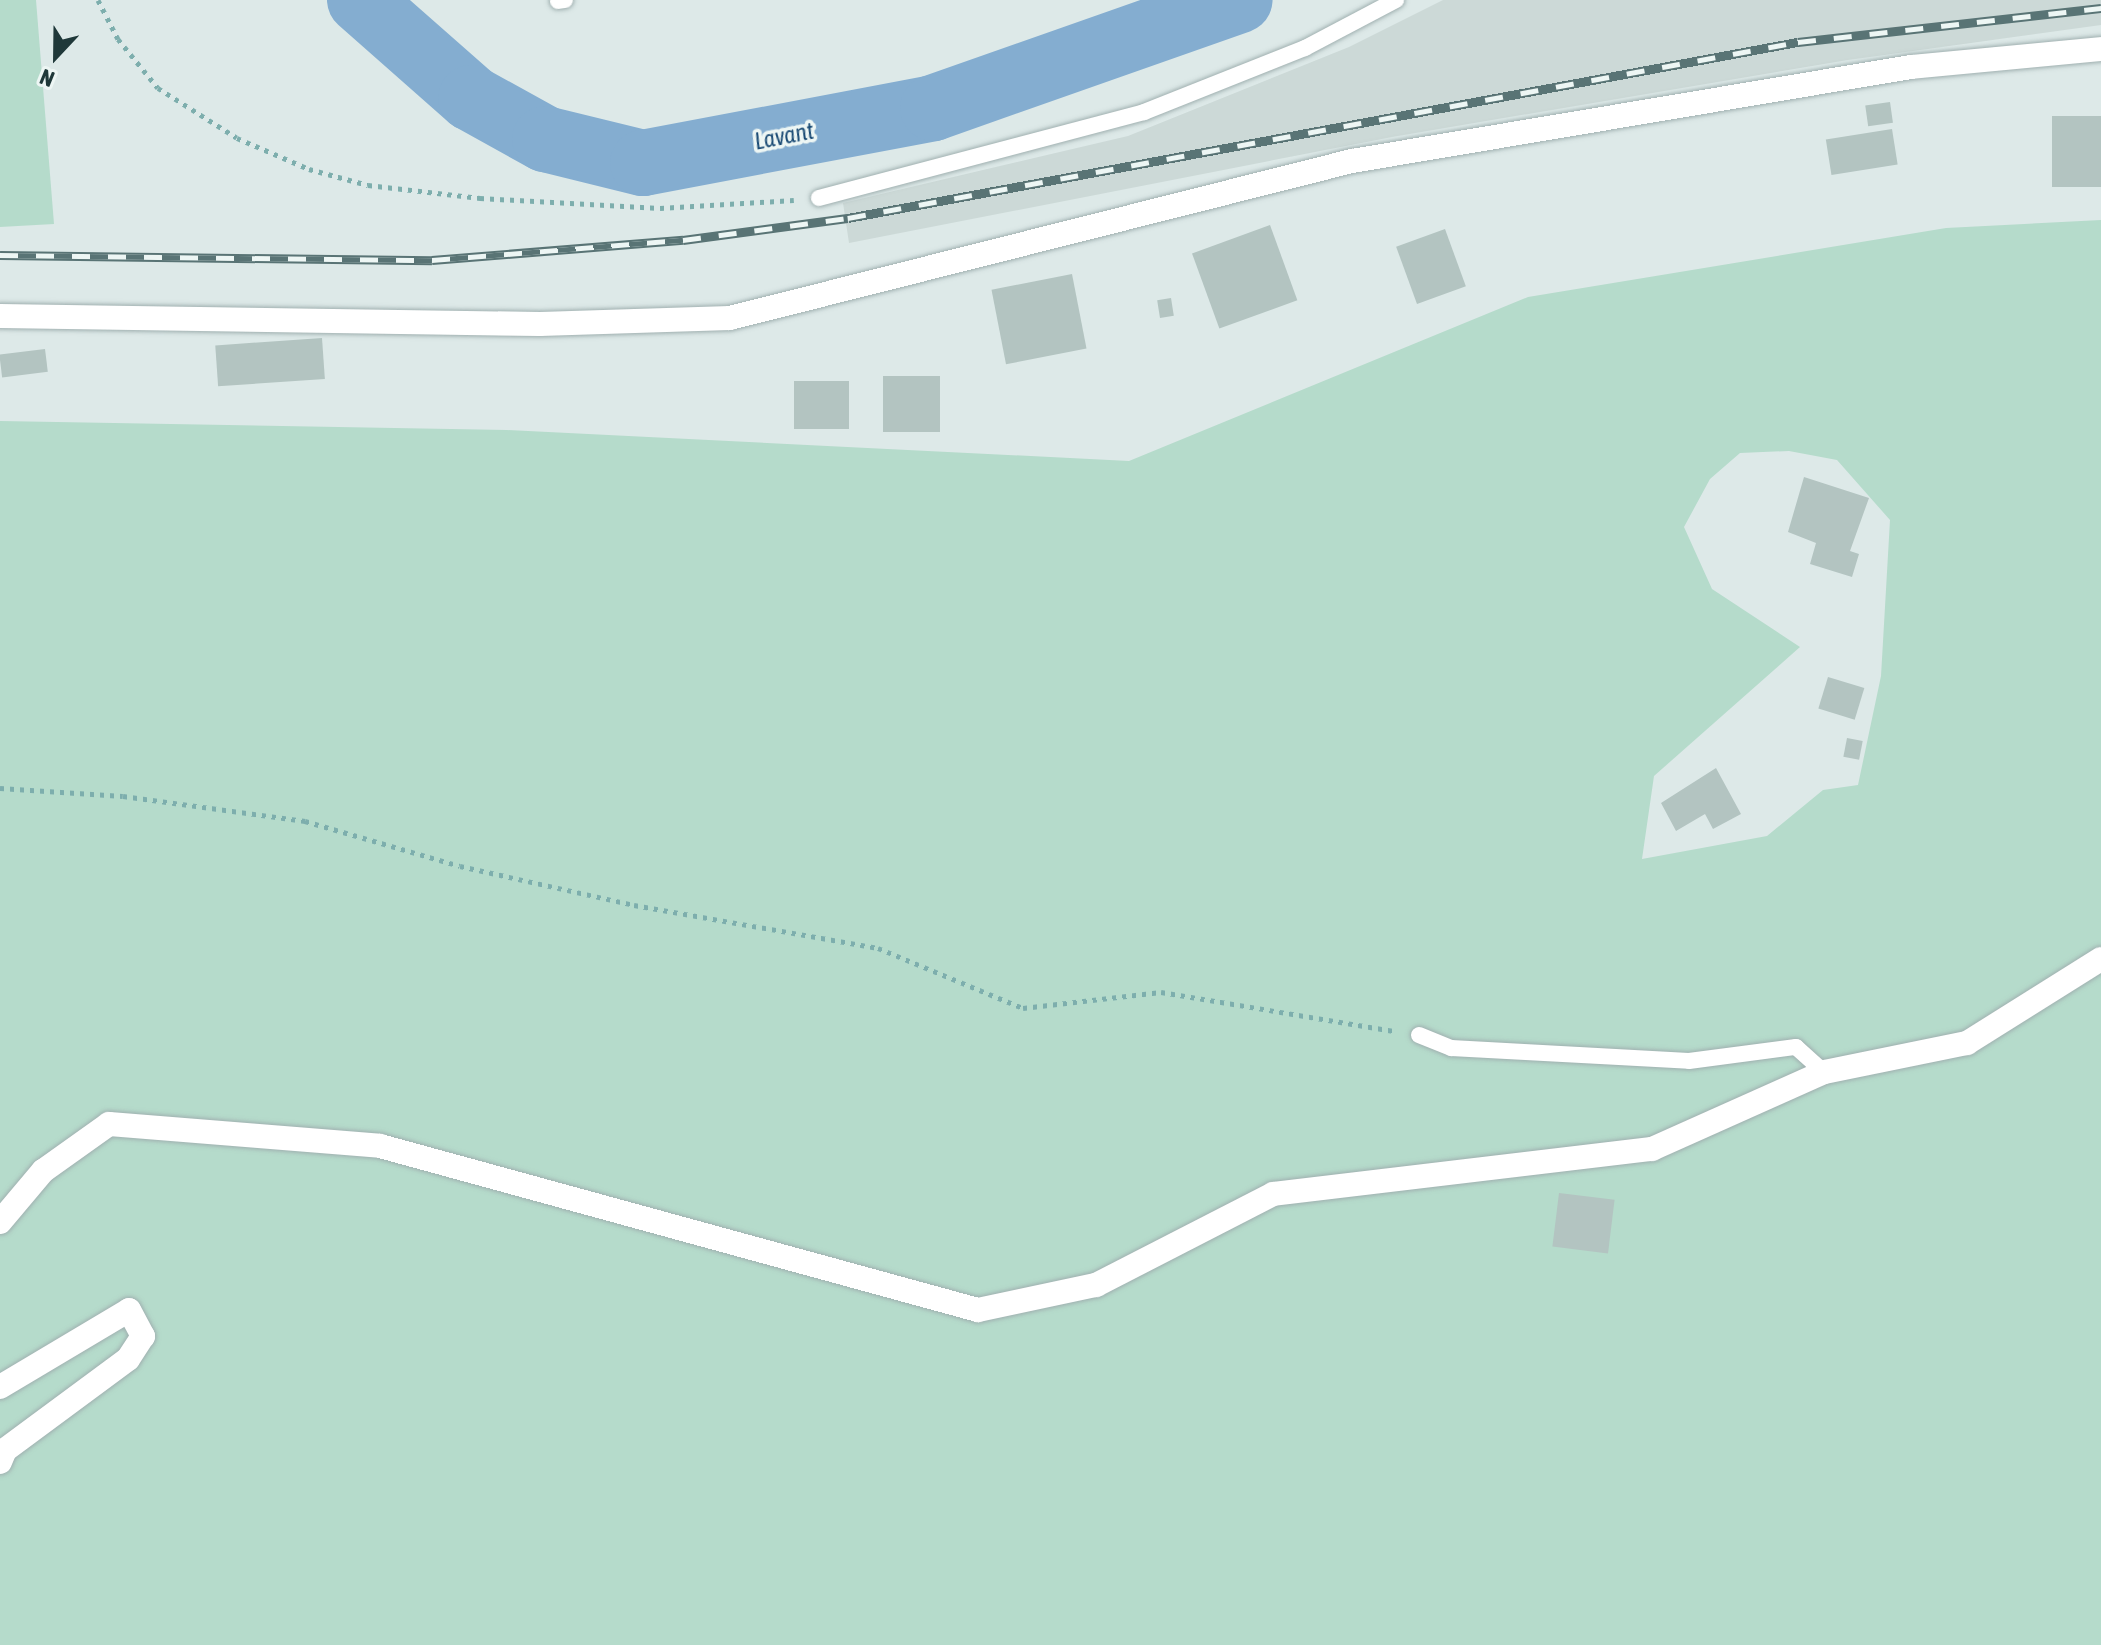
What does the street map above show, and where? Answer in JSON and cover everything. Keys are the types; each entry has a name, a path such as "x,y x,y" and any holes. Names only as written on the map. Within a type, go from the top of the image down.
{"street":[{"path":"0,316 540,324 730,318 1352,161 1911,67 2101,49"},
{"path":"0,1222 43,1171 109,1124 380,1146 978,1310 1096,1285 1273,1194 1652,1149 1824,1072 1967,1043 2101,959"},
{"path":"0,1387 129,1310 143,1336 128,1359 5,1450 0,1462"}],"lane":[{"path":"819,198 1144,112 1305,48 1396,0"},
{"path":"1419,1035 1451,1048 1689,1061 1796,1047 1824,1072"}],"path":[{"path":"98,0 118,39 158,88 237,138 309,169 368,185 480,198 660,208 819,198"},
{"path":"0,788 123,796 305,821 460,866 634,905 878,948 1023,1008 1161,992 1419,1035"}],"shaded area":[{"path":"1443,0 2101,0 2101,25 1848,60 1392,137 849,243 843,203 1128,136 1349,47"}],"green space":[{"path":"0,0 36,0 54,224 0,227"},
{"path":"2101,220 2101,1645 0,1645 0,421 507,430 1129,461 1528,297 1946,228","holes":["1789,451 1837,460 1890,520 1881,676 1858,785 1823,790 1767,836 1642,859 1654,776 1800,647 1712,589 1684,527 1710,479 1740,453"]}],"building":[{"path":"1890,102 1893,123 1868,126 1865,105"},
{"path":"2052,116 2101,116 2101,187 2052,187"},
{"path":"1892,129 1898,165 1831,175 1826,139"},
{"path":"1270,225 1297,300 1219,329 1192,253"},
{"path":"1445,229 1466,286 1417,304 1396,247"},
{"path":"1072,274 1087,349 1006,364 992,290"},
{"path":"1171,298 1174,316 1160,318 1157,300"},
{"path":"322,338 325,379 218,386 215,345"},
{"path":"45,349 48,372 2,377 0,355"},
{"path":"883,376 940,376 940,432 883,432"},
{"path":"794,381 849,381 849,429 794,429"},
{"path":"1804,477 1869,498 1850,551 1859,554 1852,577 1810,564 1816,543 1788,532"},
{"path":"1828,677 1864,688 1855,720 1818,709"},
{"path":"1847,738 1863,741 1859,760 1843,757"},
{"path":"1716,768 1741,814 1713,829 1705,814 1676,831 1661,803"},
{"path":"1559,1193 1615,1200 1608,1253 1552,1247"}],"waterway":[{"name":"Lavant","path":"360,0 471,98 545,139 643,163 933,108 1240,0"}],"railway":[{"path":"0,255 432,260 683,240 848,218 1798,42 2101,8"}]}
